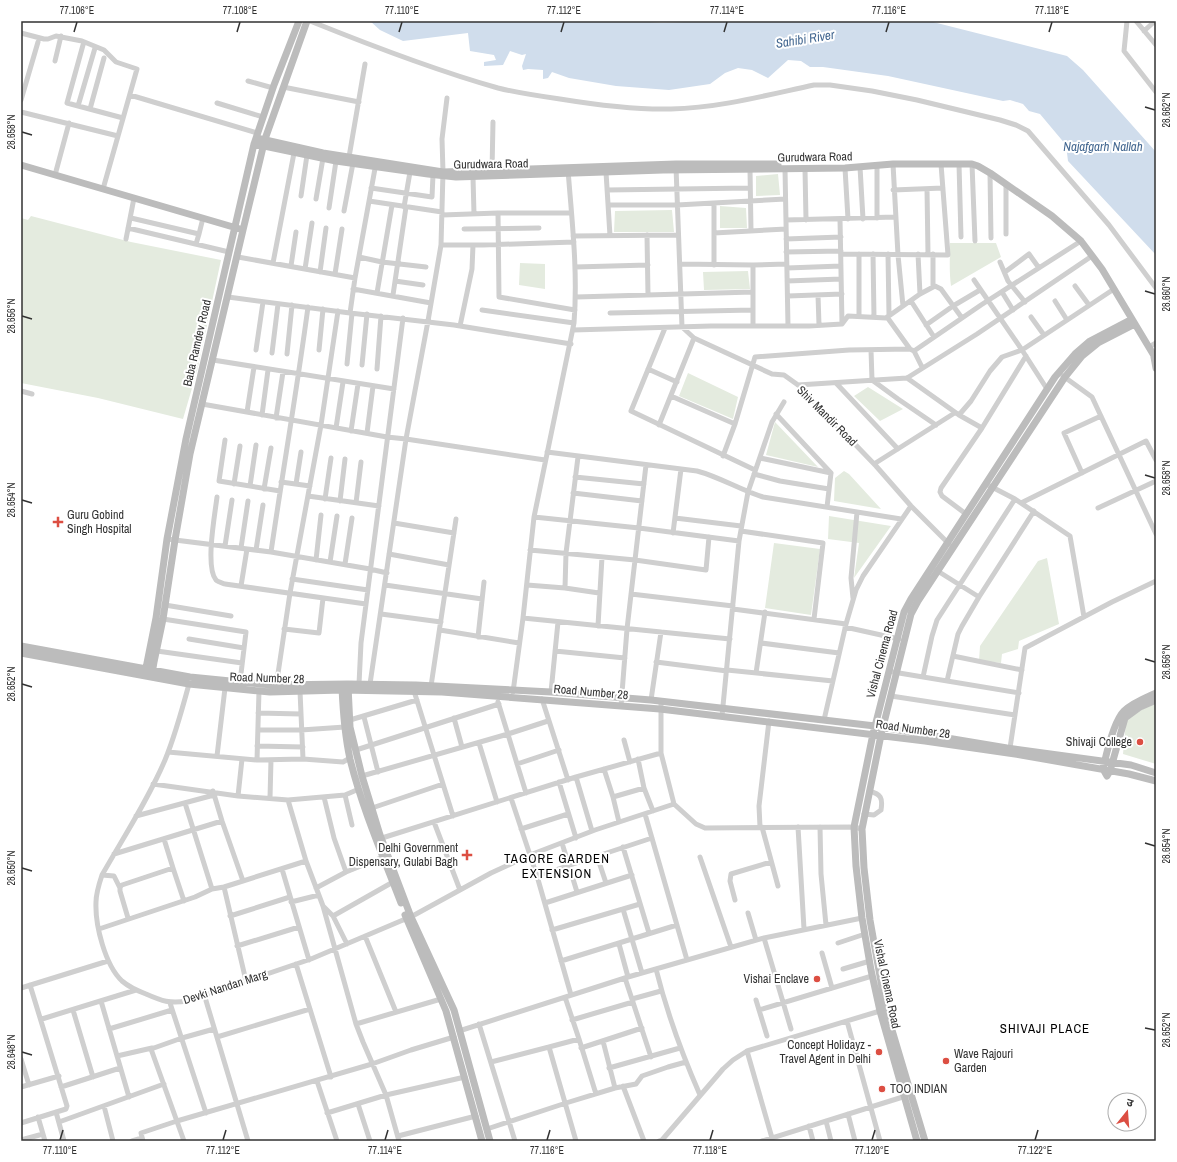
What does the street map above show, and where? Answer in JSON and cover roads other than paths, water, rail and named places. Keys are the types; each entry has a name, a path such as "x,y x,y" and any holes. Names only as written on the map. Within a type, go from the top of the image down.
{"street":[{"name":"Baba Ramdev Road","path":"149,674 156,618 171,540 188,432 204,381 229,252 255,138 299,21"},
{"path":"149,674 157,650 163,619 171,540 202,404 204,381 213,360 264,142 283,87 309,21 454,75 499,88 588,104 641,109 672,109 704,106 814,85 830,85 872,91 917,100 1000,120 1028,132 1037,141 1109,225 1156,288"},
{"path":"1128,21 1124,51 1156,92"},
{"path":"1136,21 1156,45"},
{"path":"1144,31 1155,21"},
{"path":"21,33 44,39 61,36 82,41 101,48 116,62 137,69 103,189"},
{"path":"55,61 61,36"},
{"path":"21,100 38,42"},
{"path":"83,44 67,103 123,118"},
{"path":"78,106 95,48"},
{"path":"90,109 104,58"},
{"path":"344,211 364,64"},
{"path":"248,81 273,88"},
{"path":"283,87 359,102"},
{"path":"130,95 255,138"},
{"path":"370,684 406,439 441,245 443,174 442,139 447,98"},
{"path":"217,103 263,117"},
{"path":"21,112 118,136"},
{"path":"492,171 493,122"},
{"path":"55,175 69,123"},
{"name":"Gurudwara Road","path":"255,138 294,152 336,160 351,160"},
{"name":"Gurudwara Road","path":"264,142 351,160 472,177 568,170 606,172 676,167 805,169 862,166"},
{"path":"273,263 294,152"},
{"path":"301,196 308,155"},
{"path":"316,199 323,158"},
{"path":"330,208 336,160"},
{"path":"347,364 353,289 376,163"},
{"name":"Gurudwara Road","path":"376,163 410,172 434,175 492,171 676,167 844,164 858,164 862,166"},
{"path":"893,164 893,190 903,306"},
{"path":"863,219 862,166 893,164 972,164 978,166 1052,216 1081,241 1114,289 1149,347 1155,358 1156,368"},
{"path":"786,252 948,255 941,164"},
{"path":"959,164 961,237"},
{"path":"972,164 975,240"},
{"path":"21,165 243,230"},
{"path":"877,165 877,218"},
{"path":"676,167 682,327"},
{"path":"845,168 848,219"},
{"path":"750,169 751,231"},
{"path":"785,169 788,326"},
{"path":"805,169 806,220"},
{"path":"513,694 534,517 571,344 574,323 576,297 574,236 568,170"},
{"path":"392,295 398,264 406,193 410,172"},
{"path":"606,172 610,236"},
{"path":"990,173 991,238"},
{"path":"371,188 432,197 434,175"},
{"path":"472,177 474,214"},
{"path":"1006,184 1006,234"},
{"path":"607,190 750,188"},
{"path":"893,190 943,188"},
{"path":"928,189 930,254 933,287"},
{"path":"126,239 134,198"},
{"path":"608,205 677,205 785,199"},
{"path":"369,201 442,214 572,213"},
{"path":"714,203 714,265"},
{"path":"378,293 392,205"},
{"path":"498,213 499,297 575,310"},
{"path":"786,220 895,217"},
{"path":"131,218 199,234"},
{"path":"196,244 203,218"},
{"path":"840,219 842,324"},
{"path":"305,269 312,223"},
{"path":"128,228 229,252"},
{"path":"320,272 326,228"},
{"path":"464,229 539,228"},
{"path":"335,274 342,229"},
{"path":"714,233 786,229"},
{"path":"290,266 296,232"},
{"path":"647,235 648,295"},
{"path":"574,236 678,235"},
{"path":"786,239 841,237"},
{"path":"723,456 735,424 755,357 871,350 912,350 1081,241"},
{"path":"441,245 574,242"},
{"path":"460,326 472,269 473,245"},
{"path":"859,254 859,316"},
{"path":"873,254 874,317"},
{"path":"888,254 888,316 922,367"},
{"path":"918,254 920,294"},
{"path":"1005,272 1029,254 1039,268"},
{"path":"798,385 907,378 922,367 1000,319 1092,256"},
{"path":"238,257 355,278"},
{"path":"359,257 382,262 426,267"},
{"path":"1000,262 1008,281 1013,285 1025,302"},
{"path":"680,264 842,266"},
{"path":"575,267 648,265"},
{"path":"752,326 753,265"},
{"path":"787,281 841,279"},
{"path":"974,280 1026,356 1047,390"},
{"path":"395,281 423,285"},
{"path":"1075,286 1089,305"},
{"path":"573,330 682,327 818,326 842,324 848,316 888,316 933,287 940,287 962,318"},
{"path":"353,289 431,303"},
{"path":"874,464 936,425 956,415 971,401 990,371 1002,357 1022,350 1114,289"},
{"path":"926,325 953,306 980,290"},
{"path":"576,297 753,292"},
{"path":"1002,292 1013,310"},
{"path":"788,296 842,294"},
{"path":"818,295 818,326"},
{"path":"228,297 351,313 403,318 571,344"},
{"path":"911,301 934,337"},
{"path":"1055,301 1067,320"},
{"path":"256,350 263,302"},
{"path":"272,352 278,304"},
{"path":"287,354 292,305"},
{"path":"271,552 308,307"},
{"path":"319,350 323,309"},
{"path":"482,310 574,323"},
{"path":"610,313 753,310"},
{"path":"276,689 292,579 321,425 338,311"},
{"path":"362,365 367,314"},
{"path":"377,369 381,316"},
{"path":"1031,317 1044,335"},
{"path":"359,684 361,643 370,568 403,318"},
{"name":"Vishal Cinema Road","path":"918,1141 870,961 862,918 856,866 854,826 873,734 904,612 910,599 953,548 1047,390 1082,356 1098,343 1133,322"},
{"name":"Shiv Mandir Road","path":"682,327 694,338 772,374 784,375 798,385 874,464 911,506 953,548"},
{"path":"665,328 631,411 754,472 780,482 829,489"},
{"path":"659,424 694,338"},
{"path":"1149,347 1156,343"},
{"path":"871,350 872,380"},
{"path":"966,514 942,496 940,492 941,488 982,428 1026,356"},
{"path":"213,360 254,368 394,389"},
{"path":"247,412 254,368"},
{"path":"648,369 677,382"},
{"path":"262,415 268,370"},
{"path":"276,418 283,372"},
{"path":"1062,375 1092,396 1156,532"},
{"name":"Vishal Cinema Road","path":"874,972 864,868 862,829 881,735 911,614 935,569 947,542 966,514 989,486 1062,375"},
{"path":"907,378 956,415 982,428"},
{"path":"872,380 898,400 936,425"},
{"path":"336,428 343,382"},
{"path":"836,383 898,449"},
{"path":"351,431 358,384"},
{"path":"367,433 374,386"},
{"path":"21,391 32,394"},
{"path":"671,396 735,424"},
{"path":"723,712 739,541 748,492 772,422 784,402"},
{"path":"202,404 387,437 545,460"},
{"path":"776,414 831,473"},
{"path":"1082,473 1064,433 1101,416"},
{"path":"225,440 219,481 280,491"},
{"path":"1020,503 1146,441 1156,460"},
{"path":"250,486 256,445"},
{"path":"234,484 240,446"},
{"path":"264,489 270,448"},
{"path":"296,484 301,452"},
{"path":"547,452 705,473 763,497 902,518"},
{"path":"564,588 569,521 578,457"},
{"path":"325,498 331,458"},
{"path":"760,458 831,473"},
{"path":"340,501 346,459"},
{"path":"356,503 361,462"},
{"path":"621,706 627,629 646,465"},
{"path":"673,533 681,469"},
{"path":"827,507 831,473"},
{"path":"575,477 644,484"},
{"path":"1098,508 1156,481"},
{"path":"281,482 310,486"},
{"path":"989,486 1015,499 1070,536 1084,617"},
{"path":"573,493 642,501"},
{"path":"308,496 379,506"},
{"path":"217,497 210,544 212,569 217,581 225,584 366,604"},
{"path":"923,677 934,626 1015,499"},
{"path":"225,546 232,500"},
{"path":"241,548 248,502"},
{"path":"256,550 263,505"},
{"path":"824,720 839,653 856,590 863,576 911,506"},
{"path":"947,681 958,634 979,597 1034,511"},
{"path":"853,600 851,578 857,512"},
{"path":"316,560 322,515"},
{"path":"330,562 337,516"},
{"path":"534,517 639,528 739,541"},
{"path":"345,564 352,518"},
{"path":"675,518 823,543 814,619"},
{"path":"431,686 456,519"},
{"path":"394,523 454,533"},
{"path":"530,550 635,560 706,570 709,537"},
{"path":"171,540 271,552 370,568 387,573"},
{"path":"241,586 247,549"},
{"path":"389,554 449,565"},
{"path":"598,626 602,557"},
{"path":"935,569 979,597"},
{"path":"292,579 368,590"},
{"path":"1010,748 1025,648 1156,581"},
{"path":"478,637 484,582"},
{"path":"385,585 482,599"},
{"path":"527,585 599,593"},
{"path":"631,594 814,619 846,625 905,640"},
{"path":"284,629 319,634 323,598"},
{"path":"165,605 231,616"},
{"path":"756,673 765,612"},
{"path":"381,614 441,622"},
{"path":"523,618 730,639"},
{"path":"163,619 246,632 240,682"},
{"path":"551,692 558,622"},
{"path":"440,630 519,643"},
{"path":"651,700 661,632"},
{"path":"189,639 244,648"},
{"path":"760,643 839,653"},
{"name":"Road Number 28","path":"21,646 189,684 225,688 259,691 276,689 345,687 494,696 551,692 651,700 660,705"},
{"path":"157,650 242,662"},
{"path":"555,651 625,658"},
{"name":"Road Number 28","path":"21,653 149,674 240,682 276,689 300,691 345,687 359,684 431,686 513,694 542,699 621,706 660,705 723,712 824,720 883,727 1010,748 1131,765 1156,773"},
{"path":"953,656 1022,670"},
{"path":"656,662 727,671 833,681"},
{"path":"889,671 1018,693"},
{"name":"Devki Nandan Marg","path":"189,684 179,724 168,752 136,816 102,875 96,903 99,929 108,961 122,981 136,990 170,1003 187,1001 204,994 309,960 409,918 460,890 530,855 592,831 674,804"},
{"path":"345,687 350,720 362,776 409,918 441,999 454,1037 482,1141"},
{"path":"345,687 345,727 350,758 359,789 393,882 454,1010 490,1141"},
{"path":"217,756 225,688"},
{"path":"257,760 259,691"},
{"path":"300,691 303,759"},
{"path":"414,691 453,816"},
{"path":"1107,770 1108,762 1130,706 1156,693"},
{"path":"494,696 499,704 526,793"},
{"path":"890,696 1015,715"},
{"path":"542,699 568,780"},
{"path":"350,720 417,700"},
{"path":"1126,713 1156,700"},
{"path":"356,750 499,704"},
{"path":"660,705 661,753 674,804 696,824 705,828 854,826 862,829"},
{"path":"258,712 301,714"},
{"name":"Road Number 28","path":"723,712 769,722 881,735 1021,755 1129,774 1156,781"},
{"path":"364,717 378,772"},
{"path":"454,718 462,747"},
{"path":"362,776 479,743 548,721"},
{"path":"769,722 759,806 761,827 778,886"},
{"path":"258,730 301,730 345,727"},
{"path":"624,740 630,762"},
{"path":"479,743 497,802"},
{"path":"257,746 303,747"},
{"path":"517,764 559,750"},
{"path":"168,752 257,760 303,759 343,762 350,758"},
{"path":"382,838 559,782 661,753"},
{"path":"238,796 242,759"},
{"path":"638,759 644,788 653,811"},
{"path":"270,798 271,760"},
{"path":"604,769 619,822"},
{"path":"576,777 592,831"},
{"path":"559,782 576,838"},
{"path":"153,784 238,796 288,800 345,795 359,789"},
{"path":"372,808 442,784"},
{"path":"613,797 644,788"},
{"path":"864,814 874,815 881,810 882,798 879,795 869,791"},
{"path":"136,816 185,803 213,793"},
{"path":"213,793 243,881"},
{"path":"345,795 352,825"},
{"path":"324,797 334,838 346,872"},
{"path":"511,798 537,876 571,995"},
{"path":"288,800 306,861 323,906 356,1024 386,1095 398,1138 476,1116"},
{"path":"185,803 212,890"},
{"path":"521,830 568,814"},
{"path":"645,814 687,960"},
{"path":"114,854 222,821"},
{"path":"434,822 460,890"},
{"path":"798,827 804,929"},
{"path":"820,827 821,874 826,925"},
{"path":"537,876 652,838"},
{"path":"164,839 184,901"},
{"path":"562,843 577,892"},
{"path":"623,847 649,933"},
{"path":"597,856 606,883"},
{"path":"316,888 346,872 383,857"},
{"path":"700,858 731,948"},
{"path":"99,929 128,918 195,898 212,890 224,888 306,861"},
{"path":"735,900 730,881 731,874 771,862"},
{"path":"120,888 122,885 173,868"},
{"path":"282,869 309,960"},
{"path":"102,875 114,876 120,888 128,918"},
{"path":"544,903 632,875"},
{"path":"333,916 393,882"},
{"path":"224,888 246,981"},
{"path":"230,916 319,894"},
{"path":"552,930 640,904"},
{"path":"323,906 333,916 347,944"},
{"path":"622,909 642,973"},
{"path":"748,913 756,940"},
{"path":"459,1031 642,973 756,940 862,918"},
{"path":"561,961 677,925"},
{"path":"238,946 299,927"},
{"path":"838,943 865,934"},
{"path":"365,936 396,1012"},
{"path":"764,938 791,1029"},
{"path":"618,944 632,1000 651,1057"},
{"path":"822,953 832,988"},
{"path":"21,988 108,961"},
{"path":"843,969 870,961"},
{"path":"296,964 331,1077"},
{"path":"656,969 661,991 680,1048 700,1095"},
{"path":"759,1010 832,988 874,972"},
{"path":"21,1122 66,1109 67,1106 42,1019 30,985"},
{"path":"42,1019 136,990"},
{"path":"572,1020 661,991"},
{"path":"204,994 248,1141"},
{"path":"565,997 596,1094"},
{"path":"356,1024 441,999"},
{"path":"756,1000 767,1036"},
{"path":"101,1001 129,1097"},
{"path":"170,1003 206,1113"},
{"path":"217,1038 310,1009"},
{"path":"73,1010 93,1076"},
{"path":"109,1029 172,1010"},
{"path":"661,1141 700,1095 733,1060 747,1051 883,1011"},
{"path":"847,1021 880,1141"},
{"path":"479,1024 515,1141"},
{"path":"581,1048 642,1028"},
{"path":"117,1056 152,1048 214,1029"},
{"path":"132,1141 143,1140 141,1133 177,1121 331,1077 454,1037"},
{"path":"491,1062 579,1040"},
{"path":"603,1041 615,1088"},
{"path":"549,1047 576,1141"},
{"path":"152,1048 151,1051 184,1141"},
{"path":"610,1068 680,1048"},
{"path":"747,1051 772,1138"},
{"path":"21,1059 28,1085"},
{"path":"487,1129 615,1088 636,1084 642,1076 686,1062"},
{"path":"61,1087 120,1068"},
{"path":"21,1087 59,1076"},
{"path":"327,1113 386,1095 465,1077"},
{"path":"317,1081 337,1141"},
{"path":"59,1122 164,1084"},
{"path":"623,1086 644,1141"},
{"path":"762,1141 907,1096"},
{"name":"Vishal Cinema Road","path":"907,1096 925,1141"},
{"path":"358,1104 370,1141"},
{"path":"104,1106 113,1141"},
{"path":"56,1112 64,1141"},
{"path":"848,1114 855,1141"},
{"path":"38,1118 45,1141"},
{"path":"826,1121 831,1141"},
{"path":"810,1126 813,1141"},
{"path":"21,1140 43,1134"}],"water":[{"name":"Najafgarh Nallah","path":"370,21 635,21 662,23 709,21 929,21 1067,56 1083,70 1156,152 1156,255 1068,161 1066,145 1040,114 1029,111 1023,104 1010,100 1003,101 888,76 823,67 810,67 801,61 788,60 768,78 752,70 738,68 725,73 710,84 669,90 616,86 569,78 552,72 548,78 543,79 543,70 523,70 522,66 526,54 522,55 510,51 503,65 484,66 484,62 496,60 494,55 470,51 468,33 403,41 380,30"}],"place":[{"name":"Guru Gobind Singh Hospital","path":"58,522"},
{"name":"Shivaji College","path":"1140,742"},
{"name":"Delhi Government Dispensary, Gulabi Bagh","path":"467,855"},
{"name":"Vishai Enclave","path":"817,979"},
{"name":"Concept Holidayz - Travel Agent in Delhi","path":"879,1052"},
{"name":"Wave Rajouri Garden","path":"946,1061"},
{"name":"TOO INDIAN","path":"882,1089"}],"district":[{"name":"TAGORE GARDEN EXTENSION","path":"557,866"},
{"name":"SHIVAJI PLACE","path":"1045,1028"}],"water label":[{"name":"Sahibi River","path":"805,39"}]}
